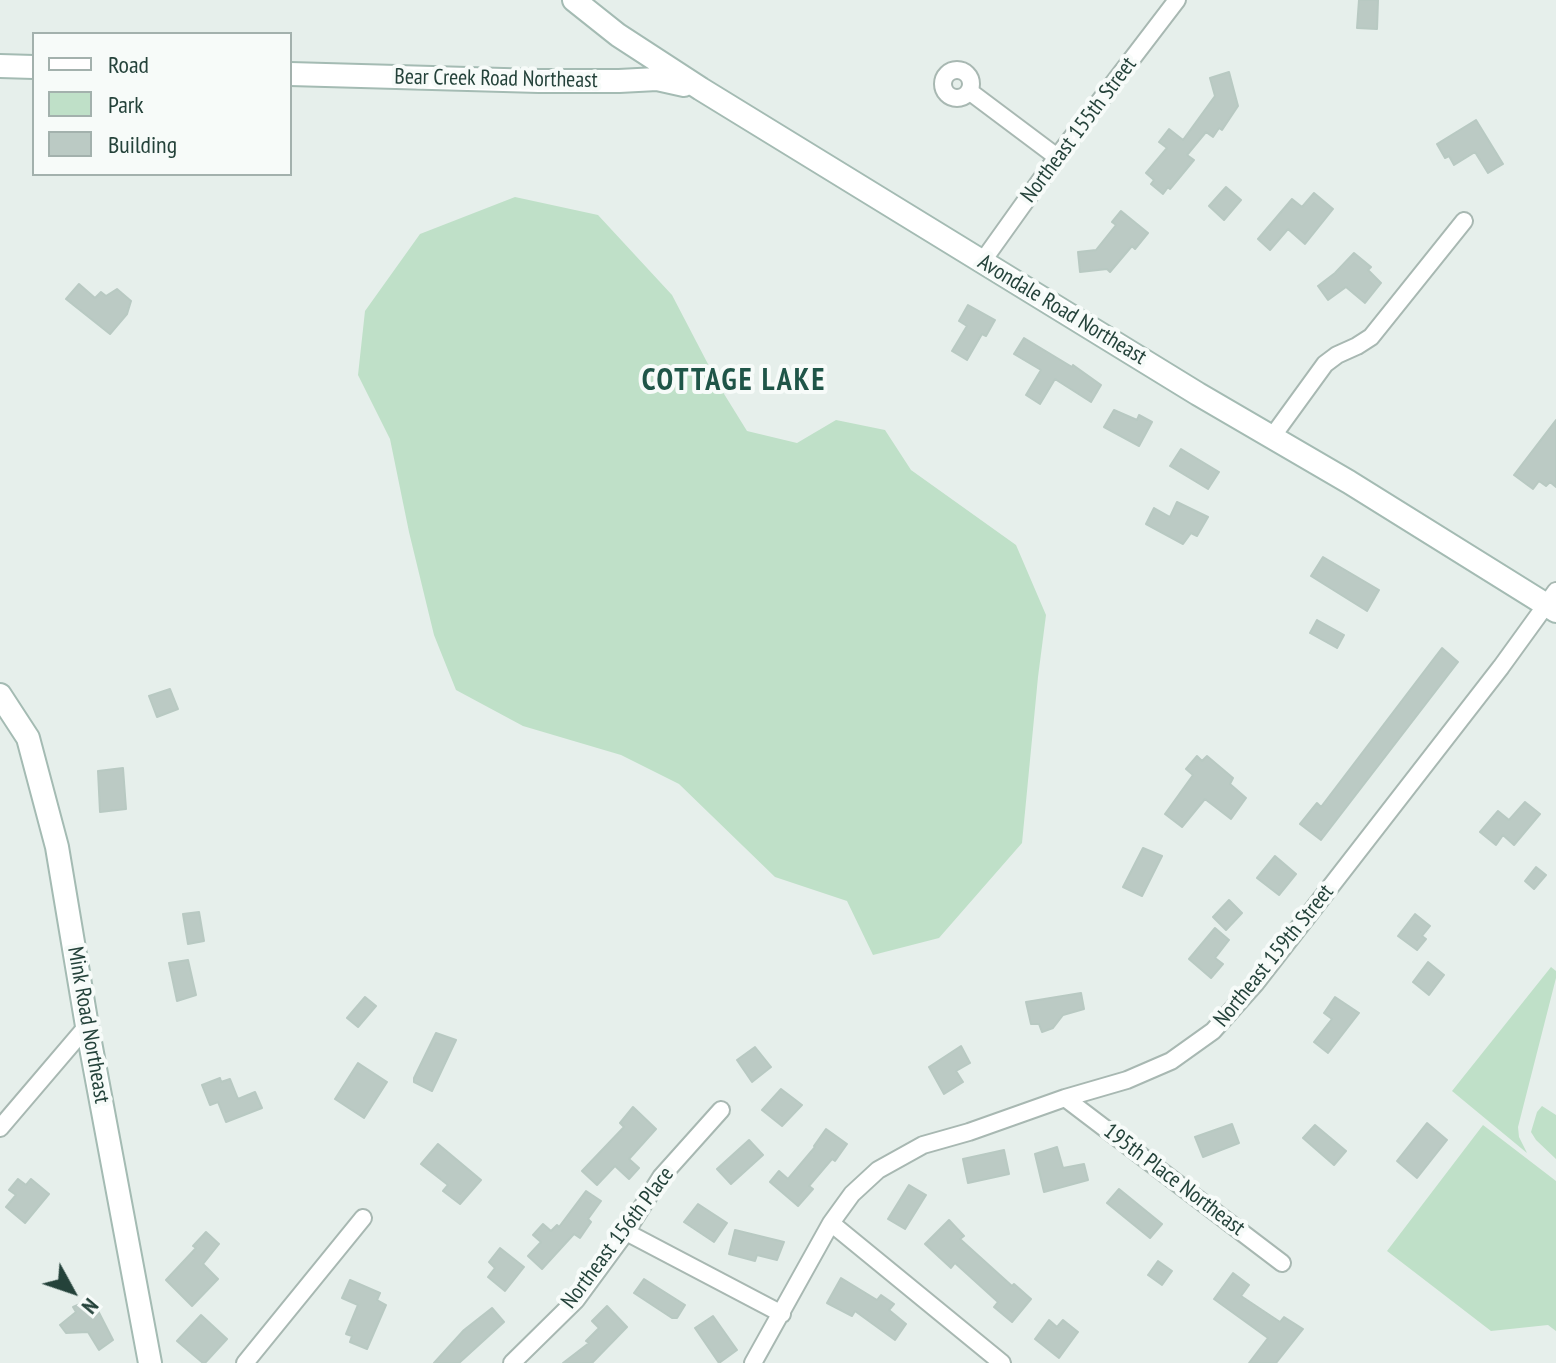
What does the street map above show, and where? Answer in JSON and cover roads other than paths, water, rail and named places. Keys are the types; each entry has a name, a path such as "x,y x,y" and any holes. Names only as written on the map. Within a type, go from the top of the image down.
{"main road":[{"name":"Avondale Road Northeast","path":"574,0 618,35 701,89 982,262 1198,394 1552,602"},
{"path":"0,66 32,67"},
{"name":"Bear Creek Road Northeast","path":"292,74 539,81 657,79 701,89"},
{"name":"Mink Road Northeast","path":"0,695 28,738 57,847 150,1363"}],"street":[{"name":"Northeast 155th Street","path":"982,262 1057,157 1177,0"},
{"path":"969,91 1057,157"},
{"path":"1272,437 1325,364 1371,337 1464,221"},
{"name":"Northeast 159th Street","path":"753,1363 831,1223 852,1194 878,1170 923,1145 1127,1080 1171,1061 1213,1031 1255,984 1552,602"},
{"path":"0,1128 87,1026"},
{"name":"195th Place Northeast","path":"1065,1098 1282,1263"},
{"name":"Northeast 156th Place","path":"512,1363 576,1300 626,1232 661,1177 721,1110"},
{"path":"245,1363 363,1218"},
{"path":"831,1223 1002,1363"},
{"path":"626,1232 782,1314"}],"district":[{"name":"COTTAGE LAKE","path":"734,381"}]}
